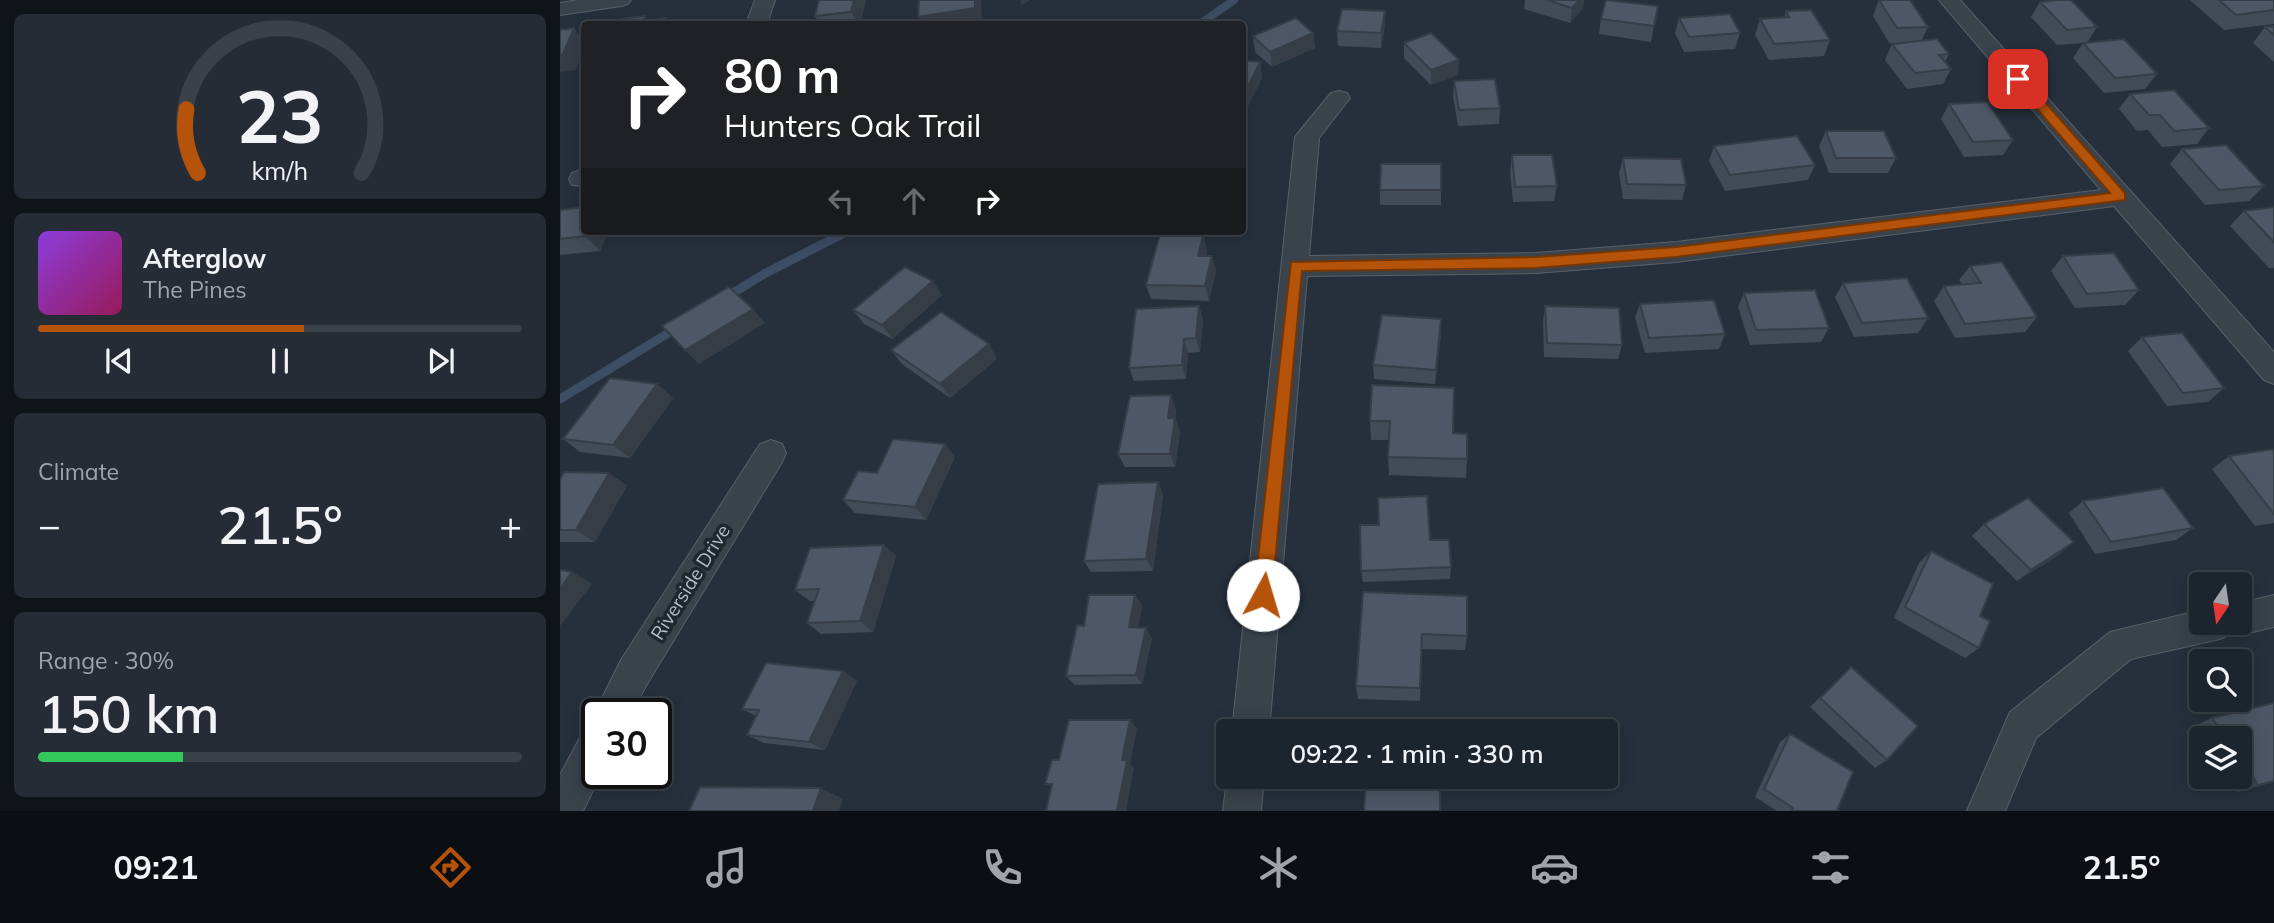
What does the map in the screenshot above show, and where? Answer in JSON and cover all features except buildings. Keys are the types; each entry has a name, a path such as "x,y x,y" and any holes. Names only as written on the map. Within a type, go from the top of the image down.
{"street":[{"path":"560,9 621,0"},
{"path":"758,21 765,0"},
{"path":"1949,0 2274,372"},
{"path":"1251,719 1296,266 1299,196 1307,137 1339,98"},
{"path":"1296,266 1536,263 1676,252 2120,196"},
{"name":"Riverside Drive","path":"620,698 771,453"},
{"path":"2252,616 2274,611"},
{"path":"1986,811 2023,725 2122,644 2189,630"},
{"path":"562,811 581,774"},
{"path":"1242,811 1244,789"}],"waterway":[{"path":"1204,21 1234,0"},
{"path":"725,298 764,274 840,235"},
{"path":"560,399 680,326"}],"route":[{"path":"1263,595 1296,266 1536,263 1676,252 1813,237 2120,196 2018,79"}]}
